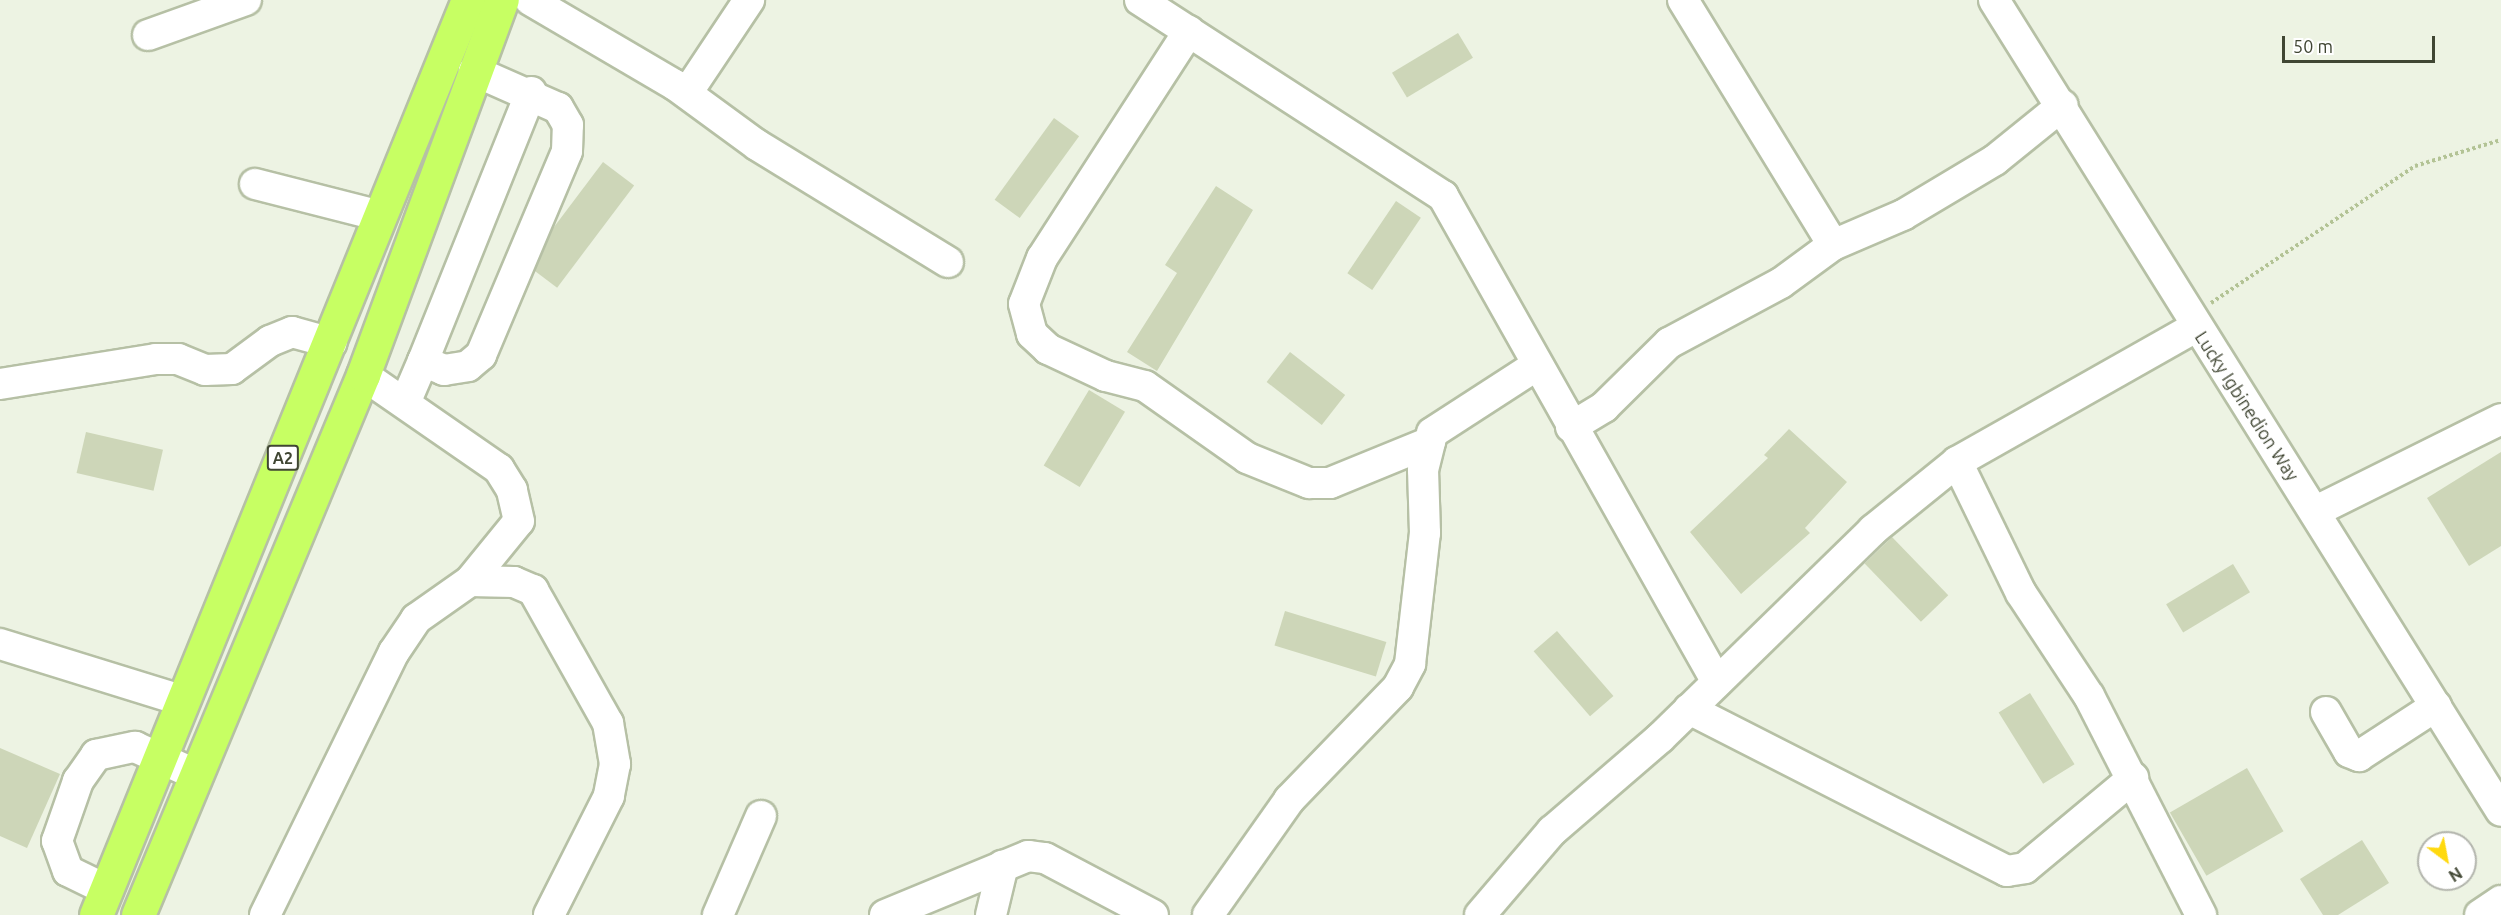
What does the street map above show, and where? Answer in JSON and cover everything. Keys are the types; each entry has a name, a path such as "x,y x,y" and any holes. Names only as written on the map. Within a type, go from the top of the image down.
{"highway":[{"name":"A2","path":"100,902 181,700 332,343 468,0"},
{"name":"A2","path":"138,915 363,375 501,0"}],"street":[{"path":"148,36 246,0"},
{"path":"530,0 687,93 757,145 948,262"},
{"path":"687,93 749,0"},
{"path":"1140,0 1443,196 1571,427 1717,682"},
{"path":"1683,0 1833,245"},
{"name":"Lucky Igbinedion Way","path":"1994,0 2063,105 2193,322 2316,511 2501,811"},
{"path":"1189,31 1042,258 1024,304 1032,334 1048,349 1086,367 1144,386 1247,458 1309,483 1330,483 1430,442"},
{"path":"423,361 444,370 468,366 481,355 561,173 568,125 558,108 531,92 474,71"},
{"path":"405,403 531,92"},
{"path":"1571,427 1604,407 1669,343 1781,283 1833,245 1903,215 1985,166 2063,105"},
{"path":"255,184 381,216"},
{"path":"1480,915 1552,831 1689,709 1873,530 1957,462 2193,322"},
{"path":"0,384 156,358 178,358 205,370 232,369 270,341 292,333 332,343"},
{"path":"1221,910 1289,800 1398,687 1410,664 1425,533 1423,470 1430,442 1452,416 1537,365"},
{"path":"265,915 394,652 416,619 470,582 519,521 512,490 499,469 363,375"},
{"path":"2316,511 2501,419"},
{"path":"1957,462 2021,593 2089,696 2133,778 2201,915"},
{"path":"470,582 514,582 533,590 608,723 615,764 609,796 549,915"},
{"path":"0,644 181,700"},
{"path":"2326,712 2349,752 2359,756 2436,706"},
{"path":"1689,709 2007,871 2025,868 2133,778"},
{"path":"100,902 68,871 60,858 57,842 78,781 96,755 135,747 197,775"},
{"path":"718,915 761,816"},
{"path":"885,915 1028,856 1045,858 1153,915"},
{"path":"991,915 1003,865"},
{"path":"2480,915 2501,901"}],"path":[{"path":"2193,322 2415,166 2501,140"}],"building":[{"path":"1458,33 1473,58 1407,98 1392,73"},
{"path":"1054,118 1079,136 1020,218 995,200"},
{"path":"603,162 634,185 557,288 526,264"},
{"path":"1216,186 1253,210 1157,371 1127,352 1177,273 1165,265"},
{"path":"1396,201 1421,218 1372,290 1347,273"},
{"path":"1290,352 1345,395 1322,425 1267,382"},
{"path":"1089,390 1125,412 1080,487 1044,465"},
{"path":"1789,429 1847,482 1805,528 1810,533 1741,594 1690,532 1768,458 1764,455"},
{"path":"86,432 163,450 154,491 77,473"},
{"path":"2501,452 2501,546 2469,566 2427,498"},
{"path":"1892,537 1948,595 1921,622 1865,563"},
{"path":"2233,564 2250,592 2183,632 2166,604"},
{"path":"1285,611 1386,642 1376,676 1274,645"},
{"path":"1557,631 1613,696 1590,716 1534,651"},
{"path":"2030,693 2075,764 2043,784 1999,713"},
{"path":"0,748 60,774 27,848 0,836"},
{"path":"2247,768 2284,831 2206,876 2170,812"},
{"path":"2362,840 2389,883 2338,915 2323,915 2300,879"}]}
